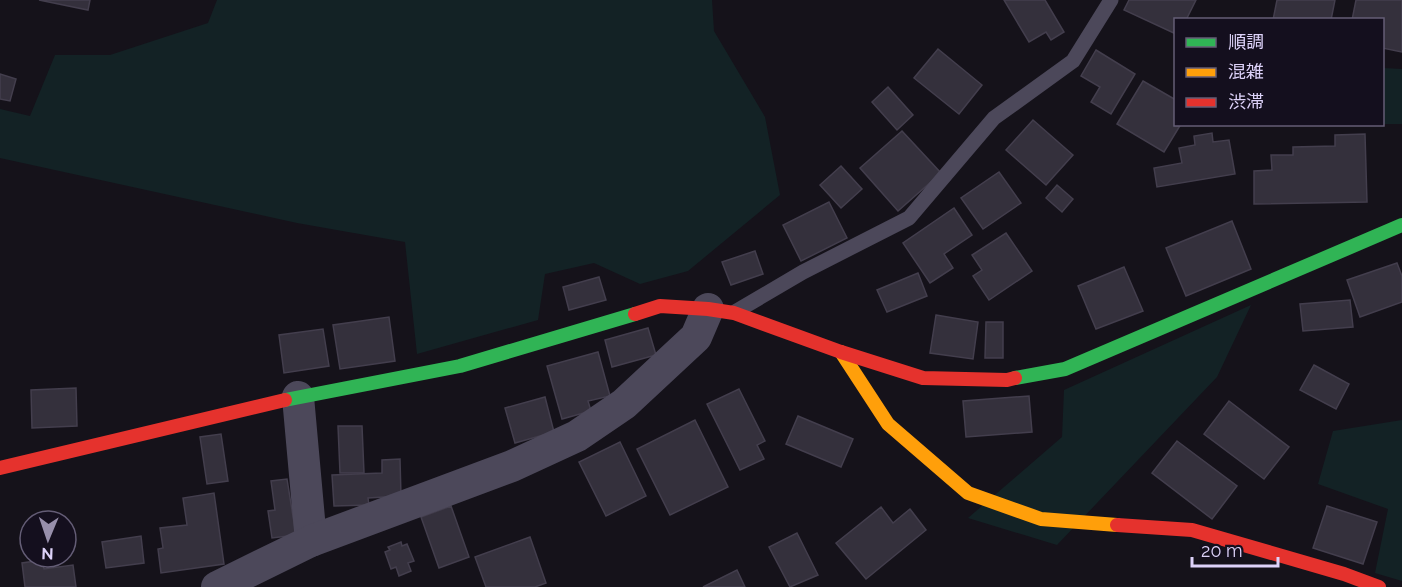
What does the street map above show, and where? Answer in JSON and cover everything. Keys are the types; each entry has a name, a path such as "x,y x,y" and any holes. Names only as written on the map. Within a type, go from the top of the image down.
{"street":[{"path":"0,468 298,398 460,366 660,306 721,311 923,378 1007,380 1065,369 1402,225"},
{"path":"217,587 311,541 512,466 577,436 624,404 721,311"},
{"path":"841,352 888,424 968,494 1041,519 1192,530 1344,574 1379,587"},
{"path":"298,398 311,541"}],"lane":[{"path":"721,311 909,218 994,118 1073,61 1111,0"}],"shaded area":[{"path":"217,0 712,0 714,31 765,117 780,195 688,271 640,284 594,263 545,274 538,320 417,354 405,242 297,223 0,158 0,109 30,116 55,55 110,55 208,23"},
{"path":"1384,68 1402,69 1402,124 1384,124"},
{"path":"1251,305 1217,377 1057,545 968,518 1062,437 1064,390"},
{"path":"1402,420 1402,581 1375,573 1388,509 1318,484 1333,431"}],"building":[{"path":"39,0 90,0 88,10"},
{"path":"1004,0 1045,0 1064,32 1051,40 1046,32 1029,42"},
{"path":"1129,0 1196,0 1187,18 1174,18 1174,33 1124,10"},
{"path":"1277,0 1335,0 1331,18 1273,18"},
{"path":"1356,0 1402,0 1402,52 1384,48 1384,18 1352,18"},
{"path":"938,49 982,85 959,114 914,78"},
{"path":"1096,50 1135,74 1111,114 1091,102 1100,87 1081,76"},
{"path":"0,74 16,79 10,101 0,99"},
{"path":"1143,81 1174,99 1174,126 1180,126 1164,152 1117,124"},
{"path":"888,87 913,115 897,130 872,102"},
{"path":"1033,120 1073,155 1046,185 1006,150"},
{"path":"902,131 941,173 898,211 860,168"},
{"path":"1212,133 1213,142 1229,140 1235,174 1157,187 1154,168 1182,163 1179,148 1195,145 1194,136"},
{"path":"1365,134 1367,202 1254,204 1254,171 1272,170 1271,155 1293,155 1293,147 1335,146 1335,135"},
{"path":"841,166 862,189 841,208 820,185"},
{"path":"999,172 1021,203 983,229 961,198"},
{"path":"1057,185 1073,199 1062,212 1046,198"},
{"path":"829,202 847,238 801,261 783,225"},
{"path":"954,208 972,235 944,254 953,268 930,283 903,243"},
{"path":"1232,221 1251,269 1186,296 1166,248"},
{"path":"1006,233 1032,271 989,300 973,276 982,270 972,255"},
{"path":"755,251 763,274 731,285 722,262"},
{"path":"1397,263 1402,276 1402,302 1360,317 1347,280"},
{"path":"1124,267 1143,311 1096,329 1078,286"},
{"path":"918,273 927,296 887,312 877,290"},
{"path":"599,277 606,300 569,310 563,287"},
{"path":"1350,300 1353,327 1303,331 1300,304"},
{"path":"936,315 978,322 973,359 930,353"},
{"path":"389,317 395,361 340,369 333,325"},
{"path":"986,322 1003,322 1003,358 985,358"},
{"path":"648,328 656,355 612,367 605,340"},
{"path":"323,329 329,366 284,373 279,335"},
{"path":"598,352 610,396 588,401 591,411 562,419 547,366"},
{"path":"1314,365 1349,384 1336,409 1300,390"},
{"path":"76,388 77,426 32,428 31,390"},
{"path":"739,389 765,441 757,445 764,459 740,470 707,404"},
{"path":"1029,396 1032,432 966,437 963,401"},
{"path":"545,397 554,432 515,443 505,408"},
{"path":"1229,401 1289,447 1264,479 1204,434"},
{"path":"798,416 853,439 841,467 786,444"},
{"path":"695,420 728,487 670,515 637,449"},
{"path":"338,426 362,426 364,473 340,473"},
{"path":"221,434 228,481 207,484 200,437"},
{"path":"1177,441 1237,486 1212,519 1152,473"},
{"path":"620,442 646,496 606,516 579,462"},
{"path":"400,459 401,496 368,498 369,505 334,506 332,475 382,473 382,460"},
{"path":"287,479 296,535 272,538 268,511 275,510 271,481"},
{"path":"214,493 224,564 161,573 158,549 163,548 160,528 187,525 183,498"},
{"path":"451,506 469,557 439,568 421,517"},
{"path":"1327,506 1377,522 1363,564 1313,548"},
{"path":"881,507 893,523 910,509 926,530 866,579 836,543"},
{"path":"797,533 818,575 790,587 769,547"},
{"path":"141,536 144,563 106,568 102,542"},
{"path":"530,537 546,583 535,587 486,587 475,557"},
{"path":"401,542 402,546 407,544 414,561 408,563 411,571 399,576 396,567 391,569 385,552 390,550 388,547"},
{"path":"23,569 74,569 76,587 25,587"},
{"path":"737,570 745,587 703,587"}],"traffic: fast":[{"path":"1015,378 1065,369 1402,225"},
{"path":"285,400 460,366 635,314"}],"traffic: slow":[{"path":"841,352 888,424 968,493 1041,519 1117,525"}],"traffic: jam":[{"path":"635,314 660,306 734,313 841,352 923,378 1007,380 1015,378"},
{"path":"0,468 285,400"},
{"path":"1117,525 1192,530 1344,574 1379,587"}]}
